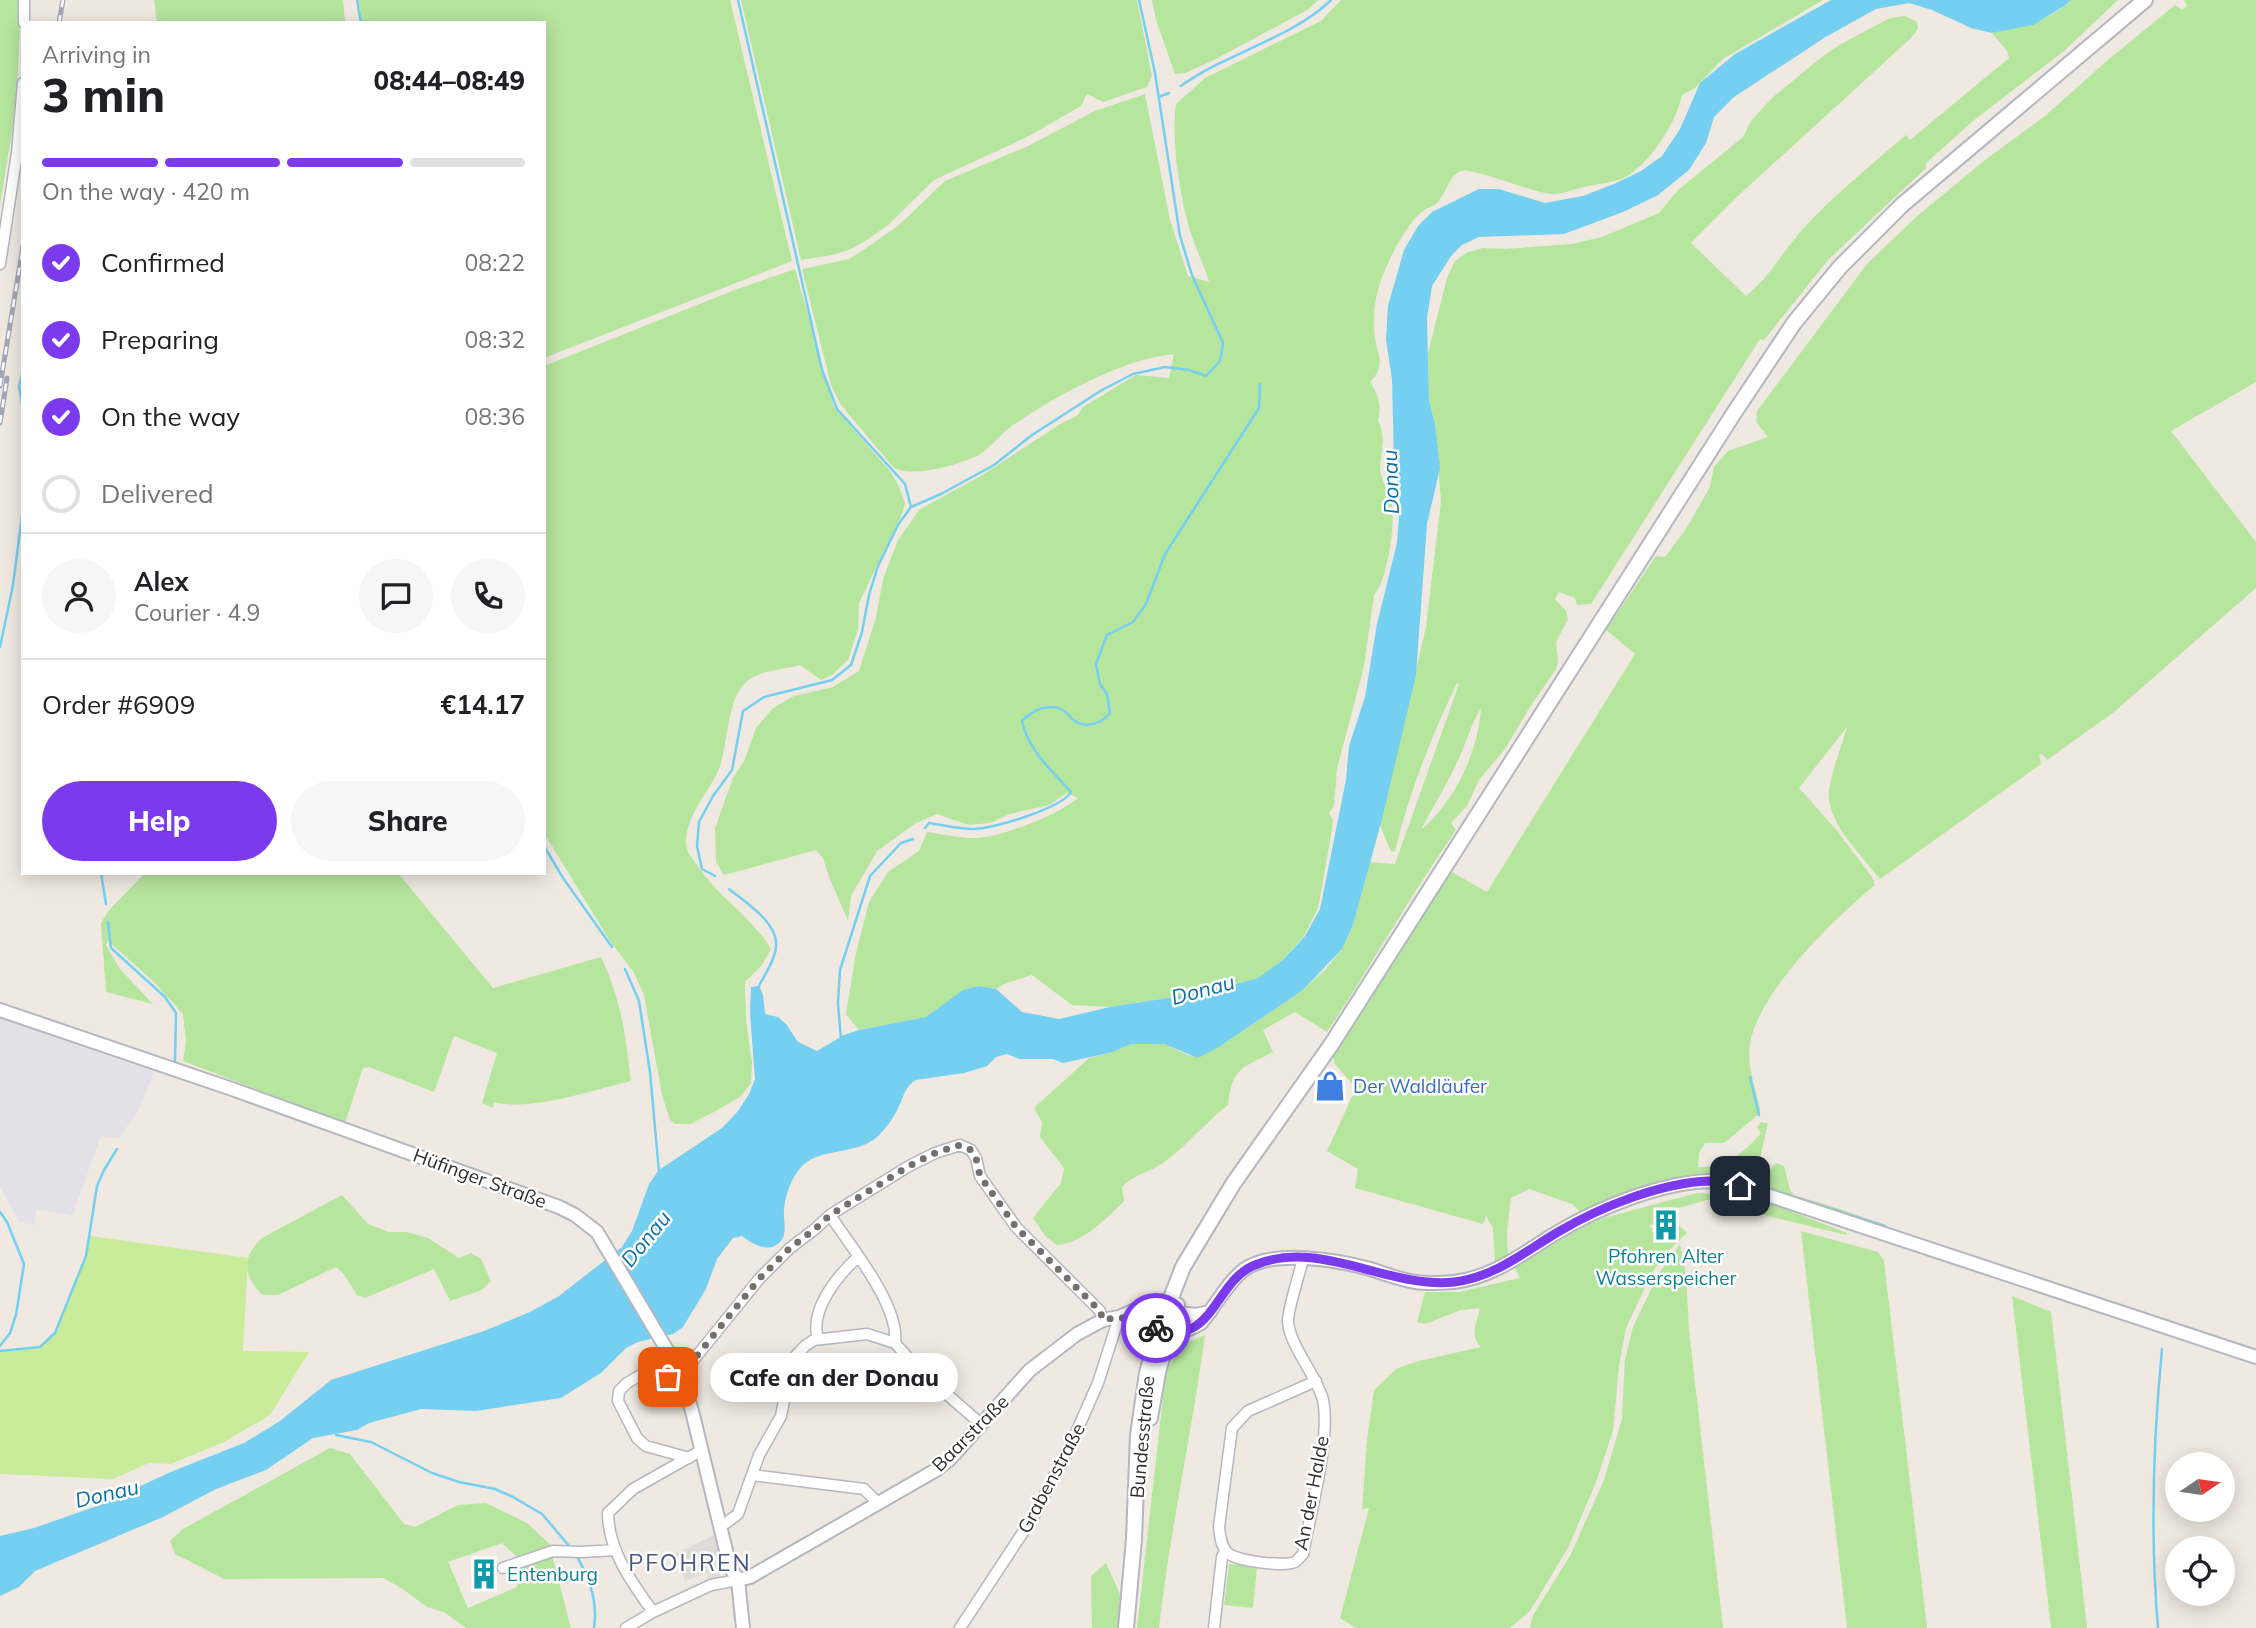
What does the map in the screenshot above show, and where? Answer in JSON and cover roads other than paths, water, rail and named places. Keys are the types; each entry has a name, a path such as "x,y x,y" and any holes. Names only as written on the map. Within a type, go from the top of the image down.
{"main road":[{"name":"Bundesstraße","path":"1126,1626 1147,1435 1164,1331 1183,1267 1209,1222 1331,1045 1794,323 1840,267 1902,205 2145,0"}],"street":[{"path":"24,0 24,21"},
{"path":"0,264 17,153 21,106"},
{"name":"Hüfinger Straße","path":"0,1010 232,1089 559,1207 575,1215 597,1232 679,1369 730,1567 738,1580 743,1628"},
{"path":"689,1458 646,1446 637,1438 618,1401 619,1391 639,1376 651,1374 668,1377 679,1369 687,1368 759,1279 790,1248 830,1215 935,1153 960,1145 971,1150 976,1158 980,1176 1016,1227 1100,1311 1103,1320"},
{"path":"1164,1331 1181,1333 1201,1323 1244,1270 1258,1263 1303,1258 1360,1267 1418,1282 1453,1282 1485,1275 1592,1213 1655,1191 1712,1181 1740,1186 2256,1357"},
{"path":"830,1215 873,1276 897,1329 895,1343"},
{"path":"818,1339 818,1322 827,1294 858,1257"},
{"name":"An der Halde","path":"1225,1551 1238,1559 1287,1564 1296,1562 1303,1554 1325,1436 1323,1400 1288,1322 1303,1258"},
{"name":"Baarstraße","path":"738,1580 750,1577 936,1471 1030,1370 1077,1334 1103,1320 1119,1317 1142,1307 1153,1306 1195,1315 1210,1312"},
{"name":"Baarstraße","path":"1119,1317 1164,1331"},
{"name":"Grabenstraße","path":"960,1628 1035,1514 1098,1383 1119,1317"},
{"path":"720,1524 738,1514 759,1455 781,1416 792,1360 805,1346 818,1339 867,1334 895,1343 919,1370 981,1424"},
{"path":"1214,1628 1222,1557 1225,1551 1219,1527 1232,1427 1248,1411 1315,1381"},
{"path":"653,1612 632,1583 616,1550 608,1525 608,1513 633,1489 702,1450"},
{"path":"752,1475 864,1489 879,1504"},
{"path":"503,1568 552,1551 616,1550"},
{"path":"626,1628 711,1585 738,1580"}],"water":[{"name":"Donau","path":"1831,0 2071,0 2033,25 1992,33 1971,28 1932,10 1909,3 1876,9 1824,38 1734,97 1714,117 1706,143 1689,170 1658,195 1623,212 1564,234 1479,237 1462,245 1451,256 1432,286 1427,318 1429,401 1435,424 1440,468 1427,524 1416,675 1382,819 1353,925 1342,949 1303,990 1219,1047 1198,1058 1164,1044 1131,1044 1113,1052 1063,1063 1053,1059 1019,1059 1007,1054 996,1057 987,1066 964,1073 916,1080 907,1088 897,1110 877,1137 860,1146 819,1156 802,1166 787,1193 784,1210 785,1231 776,1246 756,1245 742,1236 733,1238 717,1259 706,1289 683,1327 673,1334 638,1342 626,1348 601,1373 561,1398 476,1411 421,1409 369,1423 357,1430 313,1438 266,1470 216,1489 163,1517 35,1571 19,1587 0,1596 0,1536 34,1528 97,1506 173,1471 244,1443 280,1421 331,1380 484,1331 530,1312 559,1296 622,1247 632,1231 649,1184 659,1170 722,1128 749,1094 755,1079 751,987 759,986 765,1014 778,1017 798,1042 817,1051 844,1035 859,1030 926,1017 963,990 979,986 996,989 1022,1012 1059,1019 1110,1007 1206,992 1258,978 1283,960 1305,936 1320,909 1346,780 1349,746 1365,697 1377,624 1397,543 1400,502 1394,462 1392,379 1386,340 1388,306 1404,250 1418,226 1432,212 1479,189 1499,189 1545,203 1583,196 1641,171 1662,156 1680,129 1700,83 1735,54"}],"waterway":[{"path":"357,0 361,21"},
{"path":"738,0 822,370 837,409 905,484 911,507"},
{"path":"715,876 702,869 697,846 699,822 713,796 732,770 743,711 764,697 832,680 851,665 878,566 898,525 911,507 994,465 1032,435 1102,390 1133,374 1165,367 1189,370 1206,376 1220,361 1223,343 1192,275 1180,236 1155,73 1139,0"},
{"path":"1181,86 1218,64 1278,36 1315,14 1331,0"},
{"path":"1159,97 1169,93"},
{"path":"21,378 21,398"},
{"path":"925,828 929,823 968,829 983,828 1041,811 1055,805 1071,792 1035,751 1022,721 1046,707 1063,710 1084,725 1099,722 1110,713 1107,694 1100,684 1096,664 1107,635 1133,622 1146,604 1165,554 1259,408 1260,384"},
{"path":"0,647 13,585 21,523"},
{"path":"841,1040 838,1003 840,970 870,876 901,843 913,839"},
{"path":"546,849 612,947"},
{"path":"101,875 106,904"},
{"path":"729,889 760,914 775,938 774,957 758,988"},
{"path":"108,922 111,948 165,997 176,1013 175,1061"},
{"path":"625,969 639,1001 650,1072 659,1172"},
{"path":"1750,1077 1759,1115"},
{"path":"0,1351 40,1347 55,1333 86,1256 97,1186 117,1149"},
{"path":"1754,1184 1885,1226"},
{"path":"0,1212 7,1222 24,1264 16,1315 10,1333 0,1346"},
{"path":"2158,1628 2154,1488 2162,1349"},
{"path":"336,1435 371,1442 432,1473 495,1489 513,1497 542,1514 570,1547"},
{"path":"576,1555 592,1590 594,1628"}],"railway":[{"path":"59,21 63,0"},
{"path":"0,386 21,258"},
{"path":"0,423 7,378"}],"place":[{"name":"Der Waldläufer","path":"1330,1086"},
{"name":"Pfohren Alter Wasserspeicher","path":"1666,1225"},
{"name":"Cafe an der Donau","path":"668,1377"},
{"name":"Entenburg","path":"484,1574"}],"district":[{"name":"PFOHREN","path":"690,1563"}]}
